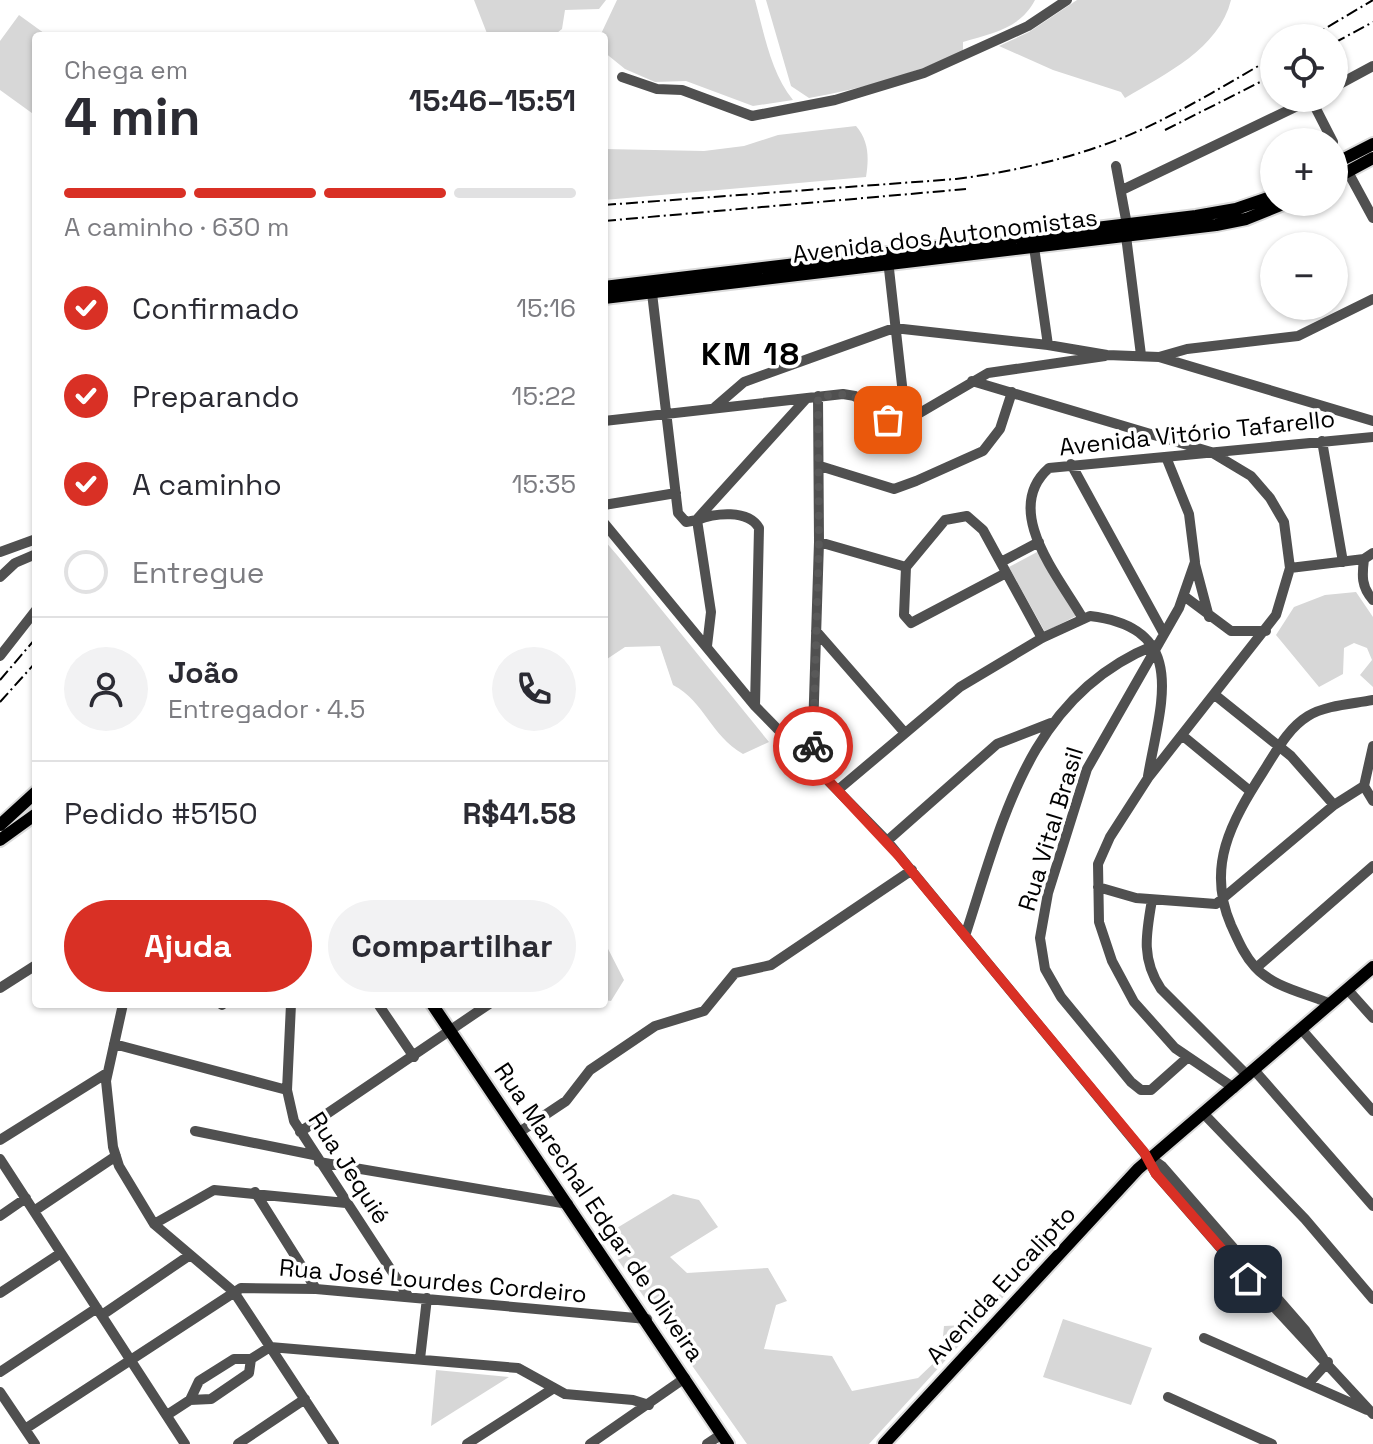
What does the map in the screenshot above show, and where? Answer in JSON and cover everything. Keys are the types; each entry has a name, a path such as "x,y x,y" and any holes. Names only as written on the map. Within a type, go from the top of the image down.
{"main road":[{"path":"1348,160 1373,144"},
{"path":"1348,162 1373,158"},
{"name":"Avenida dos Autonomistas","path":"608,287 1034,247 1236,209 1260,201"},
{"name":"Avenida dos Autonomistas","path":"608,298 1127,230 1246,219 1260,213"},
{"path":"652,293 665,280"},
{"path":"0,825 32,796"},
{"path":"0,840 32,817"},
{"path":"1150,1160 1373,967"},
{"name":"Rua Marechal Edgar de Oliveira","path":"435,1008 725,1439"},
{"name":"Avenida Eucalipto","path":"884,1444 1150,1160"},
{"name":"Avenida Eucalipto","path":"894,1444 1150,1160"}],"street":[{"path":"622,77 657,89 682,90 752,116 835,100 924,73 1028,26 1067,0"},
{"path":"1348,79 1373,66"},
{"path":"1122,190 1285,112"},
{"path":"1116,166 1122,190 1141,355"},
{"path":"1348,171 1373,218"},
{"path":"1034,247 1048,345"},
{"path":"888,260 906,421"},
{"path":"652,293 664,414 680,517 686,522 711,516 744,516 759,528 755,706"},
{"path":"1159,357 1187,349 1298,336 1373,299"},
{"path":"715,407 744,382 894,328 1048,345 1107,355"},
{"path":"608,421 850,394 888,420 906,421 972,381 993,372 1107,355 1141,355 1159,357 1373,421"},
{"path":"972,381 1211,452 1251,476 1270,498 1288,537 1290,568 1283,599 1266,631 1148,778 1101,857 1098,887 1099,922 1119,974 1134,1002 1159,1033 1187,1058 1234,1088"},
{"path":"820,466 894,489 931,476 961,464 988,447 1000,429 1012,392"},
{"path":"812,397 820,466 812,763"},
{"path":"697,520 812,397"},
{"name":"Avenida Vitório Tafarello","path":"1082,617 1039,542 1029,512 1044,473 1056,464 1373,437"},
{"path":"1322,441 1343,562"},
{"path":"1166,457 1189,514 1195,562 1209,617"},
{"path":"1071,464 1163,632"},
{"path":"608,504 676,493"},
{"path":"1006,573 911,623 904,615 906,567 937,526 960,516 974,520 1001,562 1042,638"},
{"path":"697,520 711,612 707,646"},
{"path":"608,528 755,706 887,841 1150,1160 1318,1357 1326,1360 1372,1413"},
{"path":"0,552 32,540"},
{"path":"819,542 906,567"},
{"path":"1001,562 1039,542"},
{"path":"0,577 15,563 32,556"},
{"path":"1290,568 1368,556 1363,586 1373,600"},
{"path":"965,936 1013,798 1051,723 1079,690 1099,675 1155,645 1184,596 1195,562"},
{"path":"1184,596 1231,631 1266,631"},
{"path":"0,656 32,615"},
{"path":"839,789 960,687 1082,617 1101,617 1131,629 1155,645 1164,686 1148,778"},
{"path":"816,631 905,733"},
{"name":"Rua Vital Brasil","path":"1155,645 1087,769 1048,893 1040,938 1045,969 1061,997 1131,1082 1141,1090 1151,1090 1187,1058"},
{"path":"1215,695 1280,746 1334,805"},
{"path":"1331,1004 1283,986 1256,968 1241,947 1221,902 1218,879 1223,854 1250,791 1293,727 1314,712 1373,700"},
{"path":"887,841 997,744 1051,723"},
{"path":"1183,736 1250,791"},
{"path":"1098,887 1186,905 1221,902 1334,805 1364,786 1373,746"},
{"path":"1364,786 1373,800"},
{"path":"1256,968 1373,866"},
{"path":"518,1133 569,1098 590,1070 655,1026 704,1011 735,973 771,965 912,870"},
{"path":"1152,900 1145,946 1151,974 1169,998 1252,1073 1373,1206"},
{"path":"0,988 32,968"},
{"path":"1348,990 1373,1018"},
{"path":"122,1008 107,1073 116,1156 154,1224 234,1292 334,1444"},
{"name":"Rua Jequié","path":"291,1008 287,1090 291,1114 316,1159 408,1296"},
{"path":"381,1008 414,1057"},
{"path":"300,1132 483,1008"},
{"path":"1302,1030 1373,1111"},
{"path":"114,1044 287,1090"},
{"path":"0,1140 107,1073"},
{"path":"1204,1114 1305,1219 1373,1299"},
{"path":"195,1131 316,1159 568,1204"},
{"path":"34,1211 116,1156"},
{"path":"0,1159 185,1444"},
{"path":"154,1224 214,1190 346,1203"},
{"path":"255,1192 316,1289"},
{"path":"0,1216 26,1198"},
{"path":"0,1293 61,1253"},
{"path":"0,1372 190,1255"},
{"name":"Rua José Lourdes Cordeiro","path":"234,1292 241,1288 316,1289 639,1315"},
{"path":"25,1429 234,1292"},
{"path":"420,1359 427,1298"},
{"path":"1204,1338 1372,1413"},
{"path":"167,1415 190,1400 199,1381 234,1359 251,1359 270,1347 518,1368 577,1397 652,1403"},
{"path":"190,1400 206,1401 236,1383 249,1373 251,1359"},
{"path":"1309,1383 1326,1360"},
{"path":"590,1444 687,1381"},
{"path":"467,1444 554,1388"},
{"path":"0,1392 35,1444"},
{"path":"1168,1397 1272,1444"},
{"path":"238,1444 305,1399"},
{"path":"614,1401 638,1413"},
{"path":"707,1444 725,1439"}],"shaded area":[{"path":"474,0 606,0 599,9 565,10 562,29 558,32 486,32"},
{"path":"617,0 755,0 774,65 793,100 753,106 686,81 655,82 625,69 608,55 608,32 602,32"},
{"path":"766,0 1035,0 1022,18 1013,24 963,42 963,51 945,59 888,80 809,98 791,86"},
{"path":"1077,0 1231,0 1225,17 1203,46 1173,69 1125,98 1121,92 1053,70 999,46 1029,32"},
{"path":"19,15 42,32 32,32 32,113 0,90 0,41"},
{"path":"856,126 867,150 866,177 608,200 608,149 704,151 744,146 778,135"},
{"path":"608,545 769,742 743,754 723,738 693,700 673,685 660,646 625,647 608,658"},
{"path":"1039,551 1076,616 1045,632 1009,567"},
{"path":"1356,592 1373,617 1373,687 1360,675 1372,660 1367,648 1354,643 1344,648 1343,674 1319,687 1276,635 1294,607 1325,595"},
{"path":"608,949 624,980 611,1001 608,1001"},
{"path":"673,1194 699,1200 718,1227 670,1257 687,1273 768,1268 787,1301 776,1305 764,1349 832,1356 852,1391 918,1378 941,1356 944,1326 966,1325 998,1295 1008,1292 869,1444 747,1444 602,1237"},
{"path":"1063,1319 1152,1348 1131,1405 1043,1377"},
{"path":"436,1370 509,1377 431,1426"}],"railway":[{"path":"1333,24 1373,0"},
{"path":"1348,35 1373,22"},
{"path":"608,205 956,179 1017,169 1078,154 1137,132 1260,65"},
{"path":"1165,130 1260,82"},
{"path":"608,221 966,189"},
{"path":"0,680 32,643"},
{"path":"0,702 32,666"}],"way so far":[{"path":"813,746 819,542 818,396 850,394 888,420"}],"district":[{"name":"KM 18","path":"751,354"}],"route":[{"path":"813,746 812,763 912,870 1144,1152 1156,1174 1248,1279"}]}
